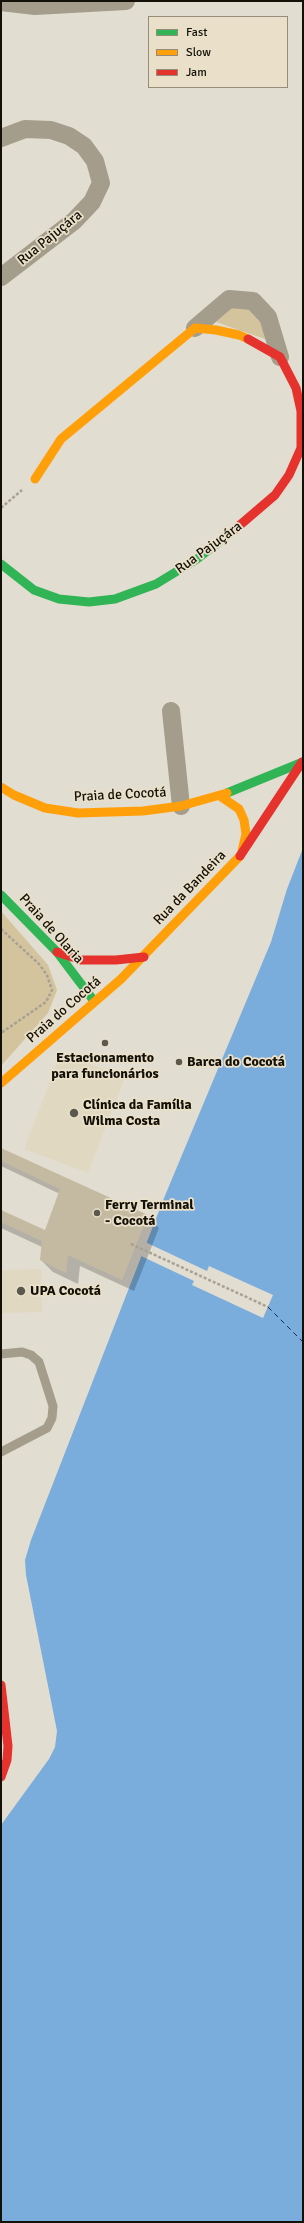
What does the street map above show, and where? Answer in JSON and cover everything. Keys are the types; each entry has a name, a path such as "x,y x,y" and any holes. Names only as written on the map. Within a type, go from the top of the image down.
{"street":[{"path":"1,2 35,6 126,1"},
{"name":"Rua Pajuçára","path":"1,138 25,129 50,130 69,136 84,146 95,161 101,183 92,202 74,221 1,277"},
{"name":"Rua Pajuçára","path":"1,564 34,590 59,599 89,602 115,599 156,584 197,559 256,513 275,495 289,475 301,448 302,410 296,388 280,357 268,317 253,301 229,299 60,439 35,480"},
{"path":"195,328 216,330 239,335 280,357"},
{"path":"171,711 181,806"},
{"name":"Praia de Cocotá","path":"1,786 14,795 45,808 78,813 143,811 181,806 220,796 303,762"},
{"name":"Rua da Bandeira","path":"144,957 241,855 303,762"},
{"path":"273,774 281,776 284,779 286,787"},
{"path":"220,796 239,809 244,820 246,834 241,855"},
{"name":"Praia de Olaria","path":"1,895 57,952 94,1001"},
{"path":"57,952 81,960 116,960 144,957"},
{"name":"Praia do Cocotá","path":"1,1082 144,957"},
{"path":"1,1685 6,1723 7,1760 1,1777"}],"lane":[{"path":"1,1354 22,1352 31,1354 39,1362 53,1406 52,1418 47,1428 1,1452"}],"path":[{"path":"1,508 10,500"},
{"path":"1,929 39,964 47,975 52,990 46,1002 1,1033"},
{"path":"131,1244 268,1307"}],"shaded area":[{"path":"233,307 249,308 263,323 265,339 216,322"},
{"path":"1,911 48,965 57,990 48,1013 1,1066"},
{"name":"Clínica da Família Wilma Costa","path":"61,1053 125,1077 88,1173 24,1149"},
{"name":"UPA Cocotá","path":"41,1269 42,1312 1,1313 1,1270"}],"water":[{"path":"303,848 303,2222 1,2222 1,1825 49,1759 55,1747 57,1731 26,1575 25,1560 31,1540 164,1198 271,942 287,889"}],"pier":[{"path":"145,1242 207,1271 209,1266 273,1295 263,1318 192,1285 194,1281 141,1256"}],"building":[{"name":"Ferry Terminal - Cocotá","path":"1,1148 148,1215 122,1280 68,1255 66,1273 40,1260 42,1241 1,1222 1,1210 45,1230 60,1189 1,1161"}],"ferry route":[{"path":"268,1307 303,1342"}],"traffic: fast":[{"path":"1,564 34,590 59,599 89,602 115,599 156,584 197,559 233,531"},
{"path":"227,793 303,762"},
{"path":"1,895 57,952 94,1001"}],"traffic: slow":[{"path":"35,479 61,439 195,328 216,330 239,335 248,339"},
{"path":"1,787 14,795 45,808 78,813 143,811 181,806 227,793"},
{"path":"220,796 239,809 244,820 246,834 242,851"},
{"path":"1,1083 121,979 240,856"}],"traffic: jam":[{"path":"233,531 275,495 289,475 301,448 301,411 296,388 280,357 248,339"},
{"path":"240,856 302,762"},
{"path":"57,952 81,960 116,960 144,957"},
{"path":"1,1685 8,1746 7,1760 1,1777"}],"place":[{"name":"Estacionamento para funcionários","path":"105,1043"},
{"name":"Barca do Cocotá","path":"179,1062"},
{"name":"Clínica da Família Wilma Costa","path":"74,1113"},
{"name":"Ferry Terminal - Cocotá","path":"97,1213"},
{"name":"UPA Cocotá","path":"21,1291"}]}
